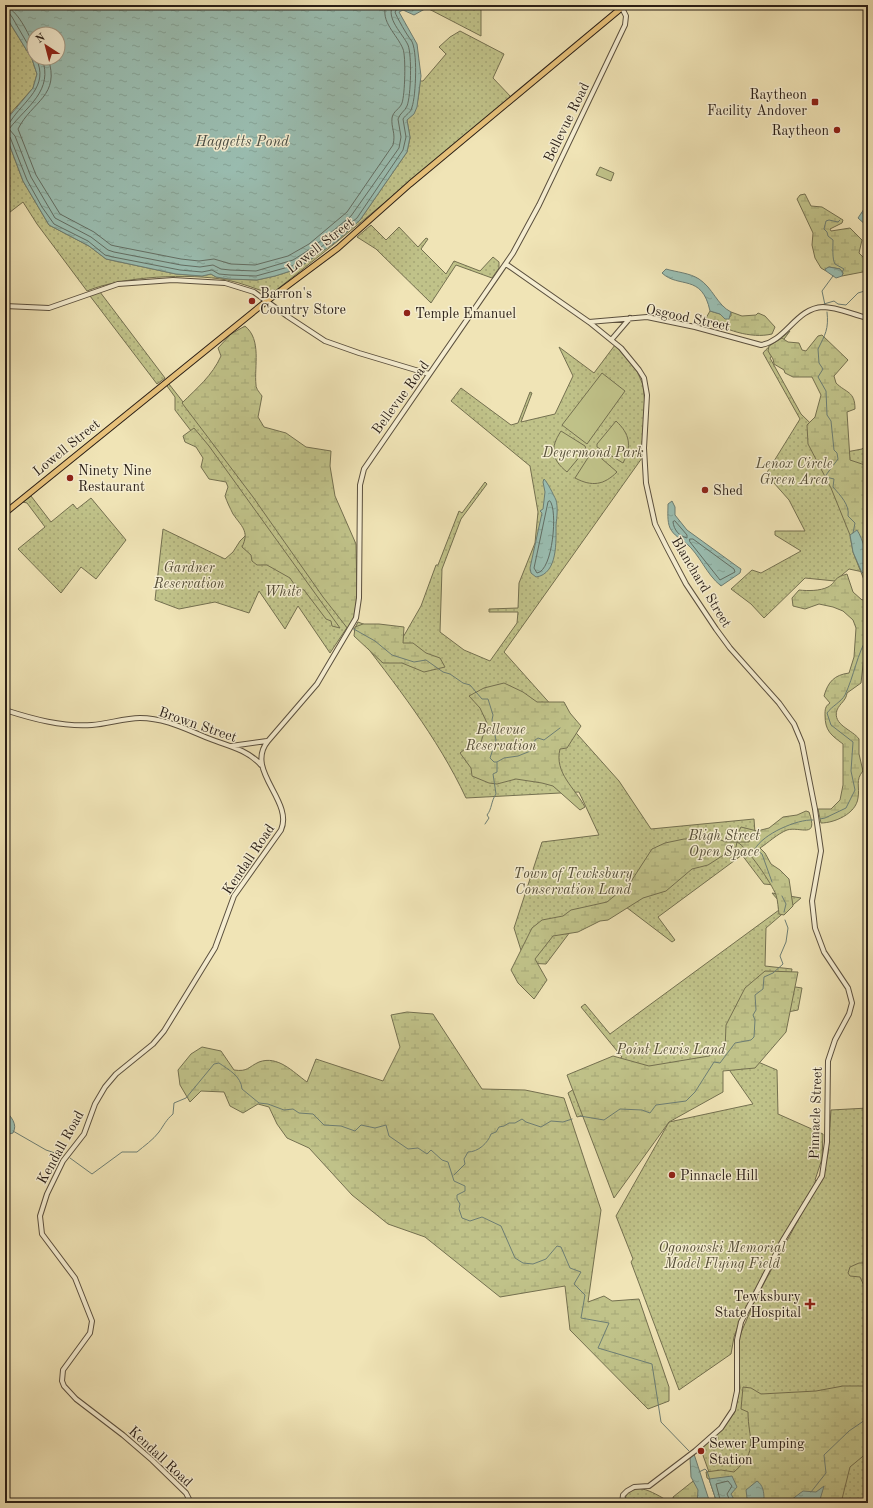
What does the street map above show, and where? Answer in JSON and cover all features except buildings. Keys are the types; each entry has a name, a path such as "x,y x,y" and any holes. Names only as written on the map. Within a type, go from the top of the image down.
{"main road":[{"name":"Lowell Street","path":"5,513 267,301 338,248 410,184 624,7"}],"street":[{"name":"Bellevue Road","path":"280,808 262,765 262,749 317,684 356,618 359,598 361,477 374,451 430,374 506,264 536,211 625,25 626,16 624,7"},
{"path":"506,264 588,322"},
{"path":"5,306 49,308 111,285 174,280 225,283 254,292 311,333 326,341 359,353 430,374"},
{"name":"Osgood Street","path":"588,322 647,317 676,322 761,345 771,343 805,313 817,308 828,308 868,318"},
{"path":"612,339 630,318"},
{"name":"Blanchard Street","path":"588,322 612,339 636,365 645,384 647,395 644,458 649,502 657,528 686,584 730,648 779,703 794,724 802,743 809,780"},
{"name":"Brown Street","path":"5,710 44,721 89,725 133,718 150,719 174,724 230,746 249,755 262,765"},
{"path":"230,746 268,741"},
{"name":"Pinnacle Street","path":"622,1503 623,1495 627,1491 634,1487 649,1486 710,1438 730,1417 738,1391 736,1350 741,1322 787,1233 816,1186 824,1168 827,1142 828,1061 833,1045 849,1014 852,1003 848,988 824,952 815,928 812,902 821,852 809,780"},
{"name":"Kendall Road","path":"191,1503 186,1493 152,1460 123,1435 76,1399 64,1386 62,1381 63,1370 90,1333 92,1321 75,1278 42,1234 40,1216 42,1206 56,1174 63,1161 84,1134 95,1104 105,1086 116,1074 157,1040 200,974 218,942 234,896 257,866 281,830 284,821 280,808"}],"green space":[{"path":"432,5 481,5 481,36 427,8"},
{"path":"5,15 26,49 26,66 34,66 37,74 33,88 9,115 5,124"},
{"path":"460,31 504,54 493,78 511,97 362,221 271,294 233,281 175,276 119,282 87,291 37,224 23,202 5,216 5,133 23,181 49,225 89,246 106,259 176,274 202,276 211,274 216,277 229,279 257,280 297,269 334,243 360,220 407,152 410,138 407,120 414,112 416,107 420,81 423,81 446,54 439,47 450,37"},
{"path":"600,167 614,173 611,181 596,175"},
{"path":"805,194 811,206 822,207 843,220 842,223 830,229 831,231 850,228 862,240 859,253 863,257 868,255 868,271 842,276 843,273 840,269 829,267 826,271 821,268 815,258 812,245 813,233 797,199 800,195"},
{"path":"371,225 386,240 399,227 418,247 426,238 428,239 421,249 446,274 454,261 480,271 493,257 499,262 499,268 492,278 456,265 431,303 376,249 357,237"},
{"path":"100,292 165,378 157,384 90,296"},
{"path":"710,311 720,314 724,318 731,316 731,312 742,316 756,315 758,313 765,316 775,327 772,334 764,335 747,334 729,330 706,318"},
{"path":"245,326 254,338 256,354 256,386 262,396 258,417 264,427 286,433 306,447 331,451 330,466 335,496 356,544 357,597 354,617 348,629 323,597 253,497 182,403 213,370 221,356 218,348 231,334"},
{"name":"Lenox Circle Green Area","path":"790,331 770,358 801,414 841,453 862,449 868,444 868,573 849,569 835,581 805,578 764,618 751,604 731,589 752,570 761,573 801,551 775,535 775,531 805,531 789,500 766,474 800,419 763,353"},
{"path":"822,335 848,360 834,376 836,383 852,396 855,403 855,409 847,412 850,460 865,465 868,468 868,590 853,552 850,535 831,488 808,444 807,425 815,417 821,395 812,377 793,377 785,373 784,370 774,364 768,351 769,346 782,338 788,342 799,343 802,350 806,351 818,336"},
{"path":"615,345 637,371 643,385 645,404 642,458 504,652 619,781 651,829 754,819 756,847 775,885 764,884 742,855 658,917 675,940 672,942 622,904 573,928 546,964 525,963 514,928 542,842 599,835 579,792 466,798 455,775 429,732 354,630 358,622 402,639 421,606 436,565 438,565 459,511 462,513 485,482 487,484 461,519 442,569 440,632 464,650 490,661 517,623 518,612 489,612 489,609 518,608 519,583 535,543 538,512 530,466 451,401 461,388 511,425 518,423 530,392 532,393 521,422 555,414 573,376 559,347 594,373"},
{"path":"602,373 625,391 587,444 562,425"},
{"path":"169,384 215,443 257,433 348,626 330,653 298,606 285,629 259,591 249,613 215,602 179,609 155,600 163,529 225,559 260,521 175,410 175,397 167,386"},
{"path":"616,421 621,426 628,440 628,451 623,463 597,447 597,444"},
{"path":"194,428 209,446 340,628 332,626 331,621 326,619 304,590 296,587 290,578 267,565 257,565 252,561 251,555 242,547 245,537 244,529 233,514 225,496 228,487 226,482 209,479 201,467 203,458 196,447 185,442 183,436"},
{"path":"561,431 585,446 586,449 567,472 555,458 554,453 555,443"},
{"path":"594,452 617,472 607,480 598,483 587,483 575,478 591,453"},
{"path":"31,496 51,522 73,504 77,509 91,498 126,540 96,579 81,567 61,593 18,549 45,527 27,503 23,502"},
{"path":"847,574 853,592 862,600 865,599 868,590 868,650 864,656 861,683 847,693 837,710 836,715 837,720 859,739 859,754 863,771 858,781 858,798 853,809 849,813 838,819 821,823 818,809 831,809 840,800 843,785 843,744 832,735 826,725 825,711 826,707 830,703 824,696 827,687 832,680 839,675 849,673 854,657 856,628 853,620 843,611 819,604 805,609 793,606 792,598 799,590 806,591 828,587 839,577"},
{"path":"363,624 404,627 403,643 413,643 426,653 440,658 445,667 424,672 402,663 383,663 354,636 355,627"},
{"name":"Bellevue Reservation","path":"504,683 523,692 537,702 564,702 570,713 581,726 567,748 560,749 559,758 560,766 566,780 585,807 580,810 553,786 516,779 497,784 489,783 472,776 471,768 460,753 470,745 481,742 487,723 480,708 469,696 484,688"},
{"path":"806,811 809,812 812,826 810,829 787,830 760,848 765,853 771,864 789,879 793,906 784,915 779,914 776,895 765,875 753,858 737,842 749,842 750,839 739,831 741,827 757,831 769,828 783,817 797,815"},
{"name":"Bligh Street Open Space","path":"684,839 718,839 726,842 737,842 736,847 708,865 692,869 666,891 643,898 608,920 600,921 578,932 553,936 535,959 547,980 534,999 518,983 511,970 532,928 542,920 563,916 571,910 607,902 630,883 652,849 665,843"},
{"name":"Tewksbury State Hospital","path":"772,893 801,898 766,928 765,966 792,969 789,986 802,988 798,1010 762,1017 758,1062 777,1070 778,1114 823,1134 822,1159 815,1180 817,1182 742,1316 734,1337 731,1354 679,1390 631,1262 633,1259 616,1216 669,1122 753,1104 723,1061 584,1117 577,1117 568,1093 622,1057 581,1007 585,1004 610,1034 779,910 778,900"},
{"path":"765,971 798,972 786,1032 755,1068 723,1071 723,1092 669,1122 614,1198 567,1075 613,1056 649,1066 709,1056 725,1050 726,1025 745,988"},
{"path":"407,1012 433,1014 482,1089 525,1090 564,1098 601,1210 588,1302 604,1296 612,1301 639,1299 669,1387 669,1401 648,1409 570,1330 565,1286 500,1297 425,1237 388,1224 352,1195 309,1148 287,1138 277,1124 269,1107 258,1104 243,1113 230,1106 224,1092 201,1091 190,1102 180,1085 178,1070 191,1054 202,1047 221,1051 234,1070 245,1070 259,1062 266,1060 273,1061 291,1069 307,1082 316,1059 383,1081 400,1047 391,1015"},
{"name":"Tewksbury State Hospital","path":"868,1108 868,1503 720,1503 700,1447 727,1423 735,1411 740,1388 737,1352 740,1335 756,1298 822,1176 828,1153 831,1110"},
{"path":"859,1263 868,1263 868,1290 866,1290 860,1277 850,1276 848,1273 850,1267"},
{"path":"843,1386 868,1386 868,1452 850,1467 841,1503 717,1503 706,1472 721,1470 734,1472 742,1464 750,1450 751,1444 748,1412 741,1409 743,1387 751,1388 761,1394 816,1391"},
{"path":"697,1478 710,1503 676,1503 673,1497"},
{"path":"699,1482 709,1503 624,1503 626,1495 631,1490 636,1488 649,1491 668,1501"}],"water":[{"name":"Haggetts Pond","path":"5,5 432,5 414,15 403,10 399,12 417,44 421,76 417,107 414,114 407,120 410,137 407,152 360,220 337,241 297,269 257,280 229,279 216,277 211,274 202,276 176,274 106,259 89,246 49,225 23,181 5,133 7,119 33,88 37,74 34,66 66,66 66,26 26,26 26,49 5,15"},
{"path":"868,203 868,227 858,218"},
{"path":"829,267 840,269 843,273 842,276 836,278 826,271 825,269"},
{"path":"666,269 691,275 699,279 708,287 722,305 731,312 729,319 725,319 720,314 710,311 702,291 696,286 669,278 662,273"},
{"path":"544,479 557,503 556,539 552,563 543,575 536,577 531,573 530,568 542,513 540,511 543,509 545,492 543,482"},
{"path":"672,501 675,507 675,515 687,530 741,569 740,573 721,586 711,576 691,548 675,535 670,528 668,519 668,504"},
{"path":"857,530 863,543 868,565 868,569 862,573 853,552 850,535"},
{"path":"5,1110 13,1121 15,1127 13,1133 5,1135"},
{"path":"694,1454 710,1503 697,1503 698,1490 691,1477 690,1457"},
{"path":"732,1476 737,1487 731,1494 736,1503 717,1503 709,1479"},
{"path":"757,1481 762,1487 764,1499 768,1503 743,1503 747,1498 746,1490"},
{"path":"824,1486 819,1503 787,1503 803,1491 816,1492"}],"waterway":[{"path":"840,220 838,222 829,220 826,221 824,229 828,236 833,240 834,262 844,269 842,272"},
{"path":"825,305 822,291 833,276"},
{"path":"824,304 834,301 838,304 846,305 858,293 868,290"},
{"path":"827,312 826,332 818,349 819,363 823,369 818,377 826,391 827,415 831,421 834,450 837,453 838,459 826,477 834,479 833,487 846,504 848,516 855,523 853,533"},
{"path":"864,572 865,581 868,584"},
{"path":"352,628 375,641 392,655 414,662 426,660 443,672 450,674 463,683 470,685 482,699 488,699 493,715 492,720 496,740 490,758 494,762 497,762"},
{"path":"820,819 846,808 855,790 851,771 853,742 831,725 827,713 845,695 861,650 868,636"},
{"path":"497,762 504,758 518,756 533,750 535,740 538,738 544,740 560,728"},
{"path":"485,824 489,818 487,815 496,794 493,774 497,772 497,763"},
{"path":"772,882 762,854 755,849 765,838 781,828 798,822 813,820"},
{"path":"782,896 786,904 784,912"},
{"path":"580,1116 604,1120 620,1109 642,1110 650,1113 656,1105 686,1101 695,1092 714,1062 720,1063 735,1043 751,1040 754,1037 755,1020 753,1015 756,1010 755,995 763,989 764,977 773,973 783,964 780,956 786,942 788,928 785,920"},
{"path":"70,1158 92,1174 122,1152 137,1152 157,1135 173,1114 174,1103 186,1098 214,1064 219,1063 234,1074 239,1080 242,1089 259,1103 268,1104 284,1110 293,1109 299,1113 313,1114 324,1125 341,1126 355,1131 361,1125 375,1128 386,1125 389,1136 408,1149 418,1148 427,1154 431,1150 442,1160 448,1162 454,1181 465,1186 465,1191 457,1195 462,1218 470,1221 482,1217 501,1226 515,1258 523,1263 533,1264 546,1259 557,1246 561,1247 570,1268 581,1272 574,1284 585,1295 581,1318 609,1323 598,1348 652,1364 661,1422 689,1451"},
{"path":"454,1175 465,1164 464,1159 468,1152 472,1152 482,1146 488,1141 491,1134 496,1132 499,1127 509,1123 515,1123 522,1119 526,1122 541,1127 551,1121 563,1122 572,1119"},
{"path":"13,1131 46,1150 61,1155"},
{"path":"811,1492 826,1473 824,1455 849,1431 868,1418"},
{"path":"699,1472 705,1469 710,1480"}],"place":[{"name":"Raytheon Facility Andover","path":"815,102"},
{"name":"Raytheon","path":"837,130"},
{"name":"Barron's Country Store","path":"252,301"},
{"name":"Temple Emanuel","path":"407,313"},
{"name":"Ninety Nine Restaurant","path":"70,478"},
{"name":"Shed","path":"705,490"},
{"name":"Pinnacle Hill","path":"672,1175"},
{"name":"Tewksbury State Hospital","path":"810,1304"},
{"name":"Sewer Pumping Station","path":"701,1451"}],"park label":[{"name":"Deyermond Park","path":"593,452"},
{"name":"Gardner Reservation","path":"189,576"},
{"name":"White","path":"283,591"},
{"name":"Town of Tewksbury Conservation Land","path":"573,882"},
{"name":"Point Lewis Land","path":"671,1049"},
{"name":"Ogonowski Memorial Model Flying Field","path":"722,1256"}]}
